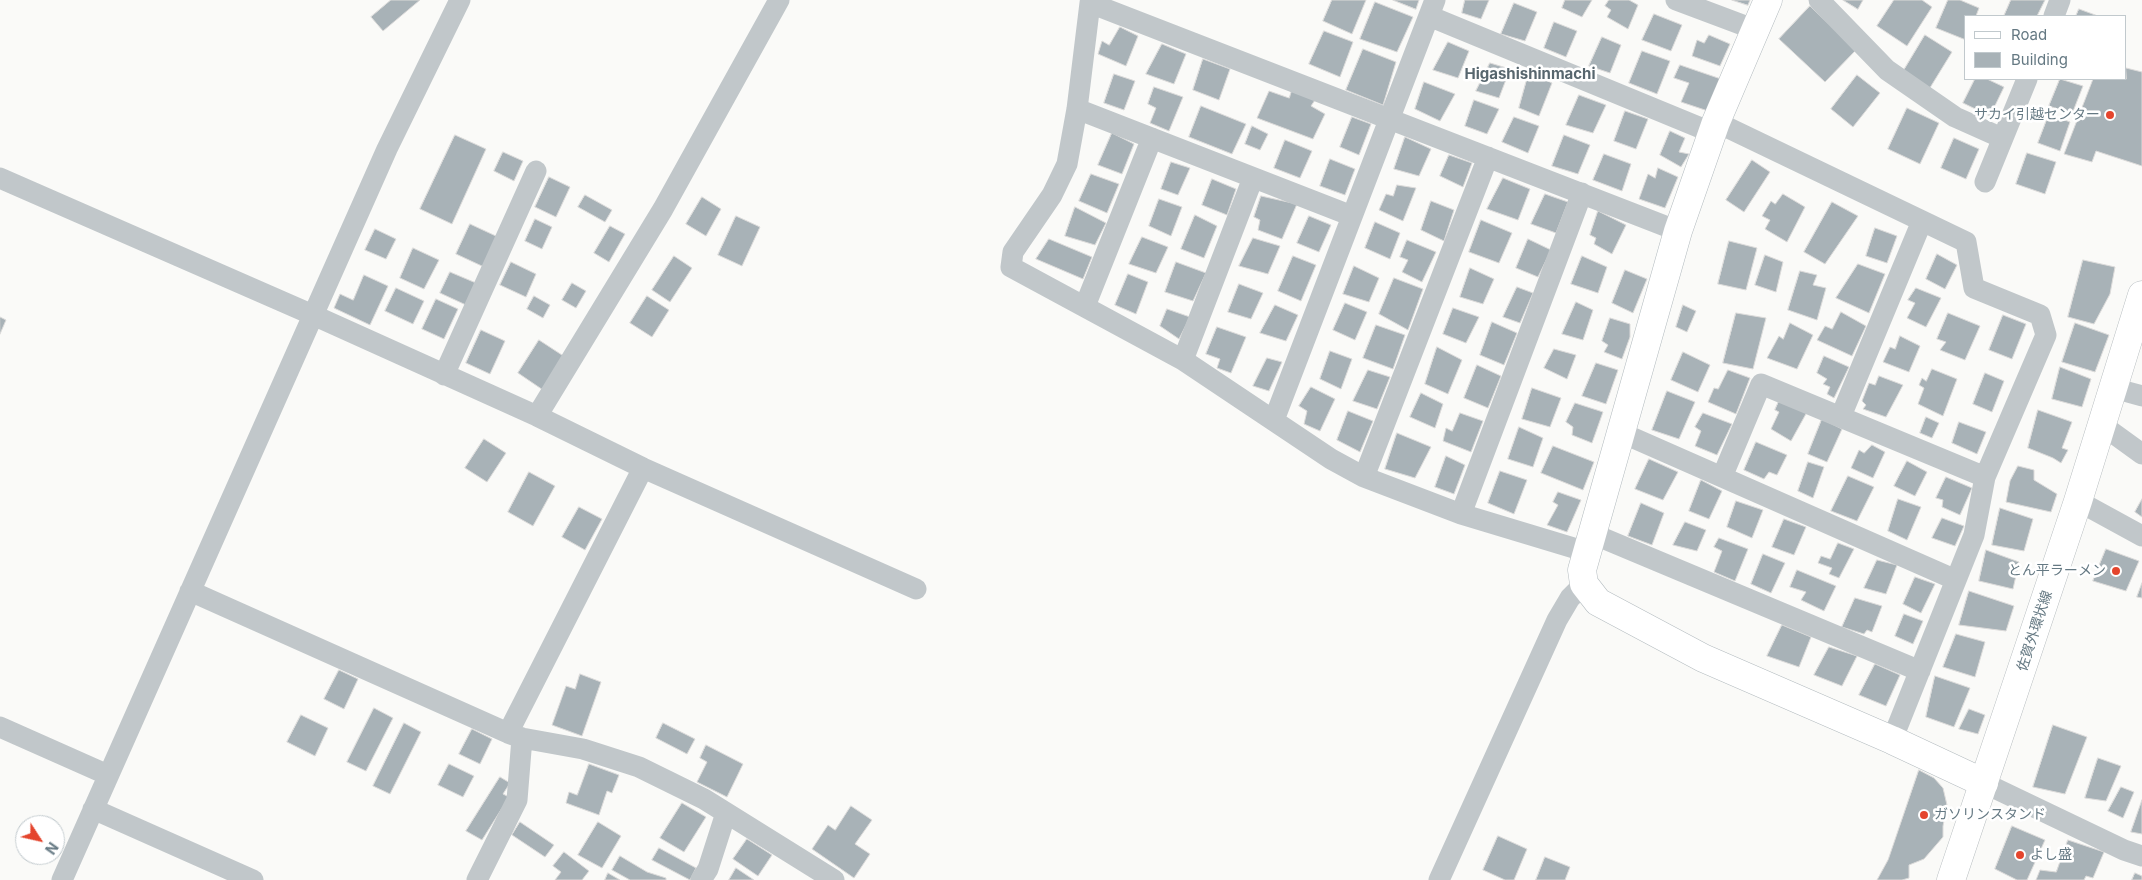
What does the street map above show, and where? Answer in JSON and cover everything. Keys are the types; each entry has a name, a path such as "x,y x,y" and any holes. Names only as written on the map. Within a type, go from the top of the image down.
{"street":[{"path":"62,880 387,149 460,0"},
{"path":"537,416 663,209 779,0"},
{"path":"1676,0 1756,30"},
{"path":"1768,0 1715,128 1678,231 1582,570 1584,584 1598,602 1703,658 1892,740 2124,850 2142,856"},
{"path":"1819,0 1887,70 1955,117 2002,138"},
{"path":"2054,15 2060,0"},
{"path":"1678,231 1090,3 1077,108 1067,164 1052,196 1013,252 1011,267 1183,360 1331,459 1364,477 1461,514 1590,543 1920,671"},
{"path":"1274,420 1432,8 1715,128 1966,242 1974,288 2040,314 2046,335 1985,477 1974,535 1892,740"},
{"path":"1985,182 2027,80"},
{"path":"1077,108 1352,216"},
{"path":"1086,306 1152,138"},
{"path":"1364,477 1488,157"},
{"path":"444,374 536,170"},
{"path":"0,178 313,315 537,416 643,468 916,589"},
{"path":"1183,360 1254,178"},
{"path":"1461,514 1582,194"},
{"path":"1841,416 1922,221"},
{"name":"佐賀外環状線","path":"1951,880 2078,501 2142,295"},
{"path":"1722,477 1761,384 1985,477"},
{"path":"2113,388 2142,396"},
{"path":"2102,425 2142,454"},
{"path":"1622,433 1956,580"},
{"path":"483,878 517,800 515,735 643,468"},
{"path":"2078,501 2142,536"},
{"path":"1439,880 1557,620 1570,598 1584,584"},
{"path":"190,591 515,735 584,749 639,767 704,799 834,880"},
{"path":"0,727 108,775"},
{"path":"93,809 253,880"},
{"path":"701,880 708,869 726,813"}],"building":[{"path":"391,0 420,0 383,31 371,17"},
{"path":"1332,0 1366,0 1352,34 1323,21"},
{"path":"1393,0 1419,0 1416,9"},
{"path":"1465,0 1489,0 1481,19 1462,13"},
{"path":"1565,0 1592,0 1582,17 1562,8"},
{"path":"1609,0 1629,0 1638,5 1628,29 1607,17 1611,10 1605,6"},
{"path":"1732,0 1750,0 1748,5"},
{"path":"1843,0 1863,0 1858,9"},
{"path":"1894,0 1922,0 1932,7 1907,46 1877,26"},
{"path":"1948,0 1960,0 1979,8 1976,15 1964,15 1964,39 1936,28"},
{"path":"2011,0 2045,0 2038,15 2004,15"},
{"path":"1375,2 1413,17 1397,52 1360,39"},
{"path":"1514,3 1537,12 1525,41 1501,34"},
{"path":"1810,6 1856,50 1825,82 1779,39"},
{"path":"2079,9 2095,15 2076,15"},
{"path":"1654,14 1682,25 1671,51 1642,40"},
{"path":"1554,22 1577,31 1566,57 1544,48"},
{"path":"1120,27 1138,36 1126,66 1098,54 1102,41 1109,45"},
{"path":"1324,31 1353,42 1340,77 1309,64"},
{"path":"1709,35 1730,44 1720,66 1692,56 1697,40 1704,43"},
{"path":"1925,35 1952,52 1928,91 1901,75"},
{"path":"1602,37 1621,45 1610,73 1589,66"},
{"path":"1448,42 1469,51 1458,78 1433,70"},
{"path":"1162,44 1186,54 1174,84 1146,74"},
{"path":"1363,49 1396,62 1383,105 1346,90"},
{"path":"1642,51 1670,61 1657,94 1629,83"},
{"path":"1203,59 1230,69 1219,100 1193,90"},
{"path":"1490,63 1510,69 1499,98 1476,91"},
{"path":"1680,65 1721,79 1708,111 1681,102 1689,83 1674,78"},
{"name":"サカイ引越センター","path":"2127,68 2142,72 2142,166 2096,151 2092,162 2064,154 2093,80 2127,80"},
{"path":"1529,72 1552,83 1539,116 1519,108"},
{"path":"1114,74 1135,81 1124,110 1104,103"},
{"path":"1857,75 1880,93 1853,127 1831,109"},
{"path":"1974,80 1989,80 2004,87 1990,116 1963,103"},
{"path":"2060,80 2083,86 2072,114 2049,106"},
{"path":"1424,82 1455,94 1440,121 1415,109"},
{"path":"1154,87 1183,97 1169,131 1150,123 1156,108 1148,104"},
{"path":"1292,90 1315,100 1311,106 1325,114 1313,139 1257,118 1269,91 1289,98"},
{"path":"1579,95 1606,105 1593,133 1566,125"},
{"path":"1474,100 1499,109 1487,134 1465,126"},
{"path":"1201,106 1246,124 1232,154 1189,137"},
{"path":"1907,108 1939,123 1920,164 1888,149"},
{"path":"1625,111 1648,119 1636,149 1614,141"},
{"path":"2049,114 2070,122 2060,151 2038,143"},
{"path":"1352,117 1371,124 1359,155 1340,147"},
{"path":"1514,117 1539,126 1528,153 1502,142"},
{"path":"1252,126 1268,134 1260,150 1245,144"},
{"path":"1670,131 1685,138 1679,152 1689,154 1681,167 1660,155"},
{"path":"1112,133 1134,144 1122,174 1098,165"},
{"path":"455,135 486,149 452,224 420,209"},
{"path":"1564,135 1590,145 1578,174 1552,166"},
{"path":"1405,137 1431,149 1419,176 1394,169"},
{"path":"1954,138 1979,149 1966,179 1941,168"},
{"path":"1285,140 1312,151 1300,178 1274,168"},
{"path":"503,152 523,161 514,181 494,171"},
{"path":"2027,153 2056,162 2045,194 2016,184"},
{"path":"1604,154 1631,164 1622,191 1593,180"},
{"path":"1449,155 1472,163 1463,187 1440,176"},
{"path":"1330,159 1355,169 1345,195 1320,186"},
{"path":"1752,160 1770,172 1744,212 1726,200"},
{"path":"1171,162 1190,168 1178,195 1161,189"},
{"path":"1658,168 1678,177 1665,208 1639,199 1648,174 1655,178"},
{"path":"1091,174 1119,184 1107,213 1079,201"},
{"path":"549,177 570,187 556,217 535,207"},
{"path":"1503,178 1530,189 1518,220 1487,209"},
{"path":"1212,179 1236,189 1227,215 1202,205"},
{"path":"1397,185 1416,188 1403,221 1379,210 1386,194 1393,196"},
{"path":"1545,194 1568,202 1556,233 1531,224"},
{"path":"1783,194 1805,207 1787,242 1765,229 1770,220 1762,216 1771,201 1775,204"},
{"path":"585,195 612,210 605,222 578,207"},
{"path":"1261,196 1297,204 1282,239 1258,230 1260,220 1254,217"},
{"path":"702,197 721,209 706,236 686,224"},
{"path":"1159,199 1182,207 1171,236 1149,226"},
{"path":"1431,201 1454,210 1444,241 1421,230"},
{"path":"1832,202 1858,216 1825,264 1804,252"},
{"path":"1075,207 1106,223 1095,245 1065,236"},
{"path":"1598,211 1626,225 1612,254 1594,244 1596,238 1590,235"},
{"path":"1195,215 1217,226 1204,258 1181,249"},
{"path":"736,216 760,227 742,266 718,255"},
{"path":"1309,216 1331,225 1319,252 1297,243"},
{"path":"535,219 552,227 542,249 525,241"},
{"path":"1481,220 1512,233 1499,263 1469,252"},
{"path":"1375,222 1400,233 1390,259 1365,248"},
{"path":"470,224 498,237 484,267 456,254"},
{"path":"610,226 625,234 609,262 594,253"},
{"path":"1875,228 1897,236 1887,263 1866,256"},
{"path":"375,229 396,239 386,259 365,250"},
{"path":"1142,237 1168,247 1156,273 1129,264"},
{"path":"1253,238 1280,246 1268,274 1239,266"},
{"path":"1049,239 1092,257 1083,279 1036,259"},
{"path":"1528,239 1551,250 1538,277 1516,268"},
{"path":"1407,240 1436,252 1422,282 1402,272 1408,260 1400,257"},
{"path":"1729,241 1757,248 1746,290 1718,284"},
{"path":"413,248 439,260 424,289 400,278"},
{"path":"1937,254 1957,265 1945,289 1926,279"},
{"path":"1765,255 1783,262 1776,292 1755,285"},
{"path":"674,256 692,268 670,302 652,290"},
{"path":"1293,256 1316,265 1301,301 1278,291"},
{"path":"1582,256 1607,267 1598,293 1571,284"},
{"path":"2083,260 2115,267 2110,294 2094,324 2068,317"},
{"path":"511,262 536,274 526,297 500,285"},
{"path":"1176,262 1206,273 1193,301 1165,292"},
{"path":"1858,264 1885,274 1869,313 1836,298"},
{"path":"1354,266 1379,278 1369,302 1343,294"},
{"path":"1470,268 1494,279 1483,304 1460,297"},
{"path":"1625,270 1647,279 1633,313 1612,303"},
{"path":"1800,271 1817,275 1813,285 1826,288 1817,320 1788,310"},
{"path":"450,272 476,283 466,305 440,293"},
{"path":"1128,274 1148,282 1136,314 1115,305"},
{"path":"364,275 388,286 370,325 334,308 340,294 353,300"},
{"path":"1394,278 1423,289 1408,330 1379,314"},
{"path":"572,283 586,291 576,308 562,300"},
{"path":"1239,284 1263,293 1251,319 1228,312"},
{"path":"1517,287 1533,293 1520,323 1503,317"},
{"path":"396,288 424,301 413,324 385,311"},
{"path":"1916,288 1941,298 1926,327 1907,318 1915,303 1908,300"},
{"path":"534,296 550,305 543,318 527,309"},
{"path":"647,296 669,310 652,337 630,323"},
{"path":"436,299 458,309 444,339 422,329"},
{"path":"1576,302 1593,310 1583,340 1562,334"},
{"path":"1345,303 1367,312 1355,340 1333,330"},
{"path":"1275,305 1298,315 1286,341 1260,333"},
{"path":"1683,305 1696,311 1687,332 1676,327"},
{"path":"1453,308 1479,317 1466,343 1443,334"},
{"path":"1167,309 1190,317 1179,339 1160,326"},
{"path":"1841,312 1866,326 1852,356 1817,340 1825,326 1832,329"},
{"path":"1736,313 1766,318 1753,369 1723,363"},
{"path":"1948,313 1980,326 1965,360 1940,350 1946,342 1937,339"},
{"path":"2003,315 2026,324 2012,359 1989,350"},
{"path":"0,317 6,320 0,334"},
{"path":"1610,318 1630,324 1630,337 1622,359 1604,352 1608,345 1602,341"},
{"path":"1492,322 1517,333 1504,365 1480,355"},
{"path":"1790,323 1813,335 1797,369 1767,358 1779,336 1783,339"},
{"path":"2075,323 2109,335 2095,372 2062,362"},
{"path":"1376,325 1405,335 1393,369 1363,358"},
{"path":"1217,327 1246,337 1231,373 1217,368 1220,359 1206,354"},
{"path":"481,330 505,341 490,374 466,363"},
{"path":"1900,336 1920,346 1909,372 1883,362 1890,347 1895,349"},
{"path":"539,340 565,357 543,390 518,373"},
{"path":"1437,347 1462,360 1448,394 1425,384"},
{"path":"1554,349 1576,355 1567,379 1544,368"},
{"path":"1330,351 1352,359 1341,389 1320,379"},
{"path":"1683,352 1710,365 1698,392 1671,380"},
{"path":"1824,356 1849,367 1834,398 1827,394 1830,387 1823,384 1827,379 1817,373"},
{"path":"1267,358 1282,362 1269,391 1253,386"},
{"path":"1596,363 1618,370 1606,404 1582,396"},
{"path":"1477,365 1501,376 1488,408 1464,398"},
{"path":"2060,367 2091,379 2082,407 2052,399"},
{"path":"1932,369 1957,379 1943,416 1918,404 1924,388 1919,385 1922,378 1926,381"},
{"path":"1368,370 1390,377 1377,409 1353,401"},
{"path":"1728,370 1750,378 1736,414 1708,402 1714,388 1718,389"},
{"path":"1985,373 2004,381 1992,412 1973,404"},
{"path":"1879,376 1903,385 1886,417 1863,409 1866,405 1862,401 1869,383 1875,385"},
{"path":"1311,387 1335,399 1320,431 1304,424 1307,411 1299,406"},
{"path":"1532,388 1561,398 1550,427 1522,419"},
{"path":"1667,391 1695,402 1679,439 1652,430"},
{"path":"1421,393 1443,404 1435,428 1410,417"},
{"path":"1779,401 1807,412 1791,441 1771,429 1779,412 1775,410"},
{"path":"1575,403 1603,412 1592,443 1572,435 1573,427 1566,422"},
{"path":"2038,410 2072,422 2062,448 2068,450 2061,463 2028,448"},
{"path":"1348,411 1373,421 1360,452 1337,440"},
{"path":"1460,413 1483,421 1471,452 1443,441 1446,428 1452,431"},
{"path":"1703,413 1732,424 1717,455 1695,446 1701,431 1695,427"},
{"path":"1926,417 1939,423 1932,438 1920,433"},
{"path":"1822,419 1842,429 1827,462 1808,454"},
{"path":"1959,422 1986,432 1977,454 1952,443"},
{"path":"1519,427 1543,438 1533,467 1508,459"},
{"path":"1397,433 1431,447 1415,478 1385,469"},
{"path":"484,439 506,453 487,482 465,468"},
{"path":"1756,442 1787,455 1777,475 1769,472 1764,479 1744,470"},
{"path":"1872,445 1885,452 1873,478 1851,468 1859,450 1864,453"},
{"path":"1553,446 1594,462 1583,490 1541,473"},
{"path":"1446,456 1465,465 1454,494 1435,487"},
{"path":"1649,459 1678,472 1663,500 1635,489"},
{"path":"1907,461 1927,472 1915,496 1894,486"},
{"path":"1808,462 1824,467 1813,498 1798,491"},
{"path":"2018,466 2034,470 2034,480 2057,494 2051,512 2006,502 2010,481"},
{"path":"1500,471 1527,480 1514,514 1488,503"},
{"path":"529,472 555,486 533,526 508,512"},
{"path":"1848,476 1874,487 1857,521 1831,511"},
{"path":"1946,477 1972,488 1960,515 1942,507 1943,500 1936,498"},
{"path":"1701,480 1722,491 1709,519 1689,511"},
{"path":"1558,492 1581,500 1567,532 1547,525 1558,505 1553,502"},
{"path":"1898,499 1921,507 1907,540 1888,531"},
{"path":"2142,499 2142,517 2135,512"},
{"path":"1736,501 1763,510 1752,538 1727,527"},
{"path":"1641,503 1664,513 1652,545 1628,536"},
{"path":"579,507 602,519 585,550 562,537"},
{"path":"2000,508 2033,519 2024,551 1992,545"},
{"path":"1942,518 1964,526 1955,546 1932,538"},
{"path":"1784,519 1806,527 1794,555 1772,547"},
{"path":"1685,522 1706,530 1697,551 1673,545"},
{"path":"1719,538 1748,549 1735,581 1714,572 1722,551 1714,547"},
{"path":"1838,543 1854,549 1839,578 1829,574 1832,568 1818,563 1821,556 1830,559"},
{"name":"とん平ラーメン","path":"2106,549 2139,561 2126,591 2093,581"},
{"path":"1986,550 2019,562 2013,589 1979,581"},
{"path":"1763,554 1785,563 1771,593 1751,584"},
{"path":"1877,560 1897,565 1886,594 1864,588"},
{"path":"1797,570 1836,586 1824,611 1801,600 1806,592 1790,587"},
{"path":"1915,577 1935,584 1921,613 1903,604"},
{"path":"2142,583 2142,598 2137,597"},
{"path":"1969,591 2014,606 2006,631 1959,625"},
{"path":"1855,598 1882,606 1872,632 1867,630 1864,634 1842,627"},
{"path":"1904,614 1923,621 1913,644 1895,636"},
{"path":"1782,625 1811,637 1799,667 1767,656"},
{"path":"1956,634 1985,642 1975,677 1943,667"},
{"path":"1829,647 1857,656 1842,686 1814,675"},
{"path":"1875,664 1900,675 1886,706 1859,695"},
{"path":"339,670 358,679 344,709 324,699"},
{"path":"580,674 601,682 582,736 552,725 566,686 575,689"},
{"path":"1935,676 1970,688 1954,727 1926,717"},
{"path":"374,708 393,718 366,771 347,762"},
{"path":"1969,709 1985,715 1978,734 1959,729"},
{"path":"301,715 328,728 315,756 287,742"},
{"path":"404,723 421,732 390,794 373,786"},
{"path":"663,723 695,739 687,754 656,738"},
{"path":"2053,725 2087,737 2065,794 2033,787"},
{"path":"472,729 492,739 480,764 459,754"},
{"path":"706,745 743,764 727,797 697,782 707,762 700,758"},
{"path":"2098,758 2121,766 2106,801 2085,798"},
{"path":"449,764 474,776 463,797 438,785"},
{"path":"589,764 619,775 612,793 607,791 599,815 566,803 569,792 577,795"},
{"name":"ガソリンスタンド","path":"1919,770 1934,778 1943,788 1947,805 1943,837 1924,859 1909,865 1909,878 1902,880 1877,880 1888,860"},
{"path":"500,777 510,783 503,794 509,797 482,840 466,831"},
{"path":"2121,787 2134,792 2123,818 2108,811"},
{"path":"2142,800 2142,834 2131,832"},
{"path":"682,803 706,817 684,852 660,838"},
{"path":"851,806 872,820 855,844 870,854 854,878 812,849 828,825 835,830"},
{"path":"520,822 554,845 545,857 512,835"},
{"path":"598,822 621,836 602,868 578,855"},
{"name":"よし盛","path":"2012,826 2045,840 2027,880 2017,880 1995,869"},
{"path":"1498,836 1527,849 1514,880 1505,880 1483,870"},
{"path":"747,839 772,855 758,876 733,859"},
{"path":"2068,840 2104,852 2093,878 2086,876 2084,880 2036,880 2040,870 2056,872"},
{"path":"659,848 696,868 690,880 652,860"},
{"path":"564,852 589,871 582,880 555,880 561,872 553,866"},
{"path":"620,856 647,872 666,878 666,880 630,880 612,870"},
{"path":"1545,857 1570,867 1565,880 1536,880"},
{"path":"736,868 754,880 729,880"},
{"path":"608,873 620,880 605,880"},
{"path":"2135,873 2142,876 2142,880 2132,880"}],"place":[{"name":"サカイ引越センター","path":"2110,115"},
{"name":"とん平ラーメン","path":"2116,571"},
{"name":"ガソリンスタンド","path":"1924,815"},
{"name":"よし盛","path":"2020,855"}],"district":[{"name":"Higashishinmachi","path":"1530,74"}]}
